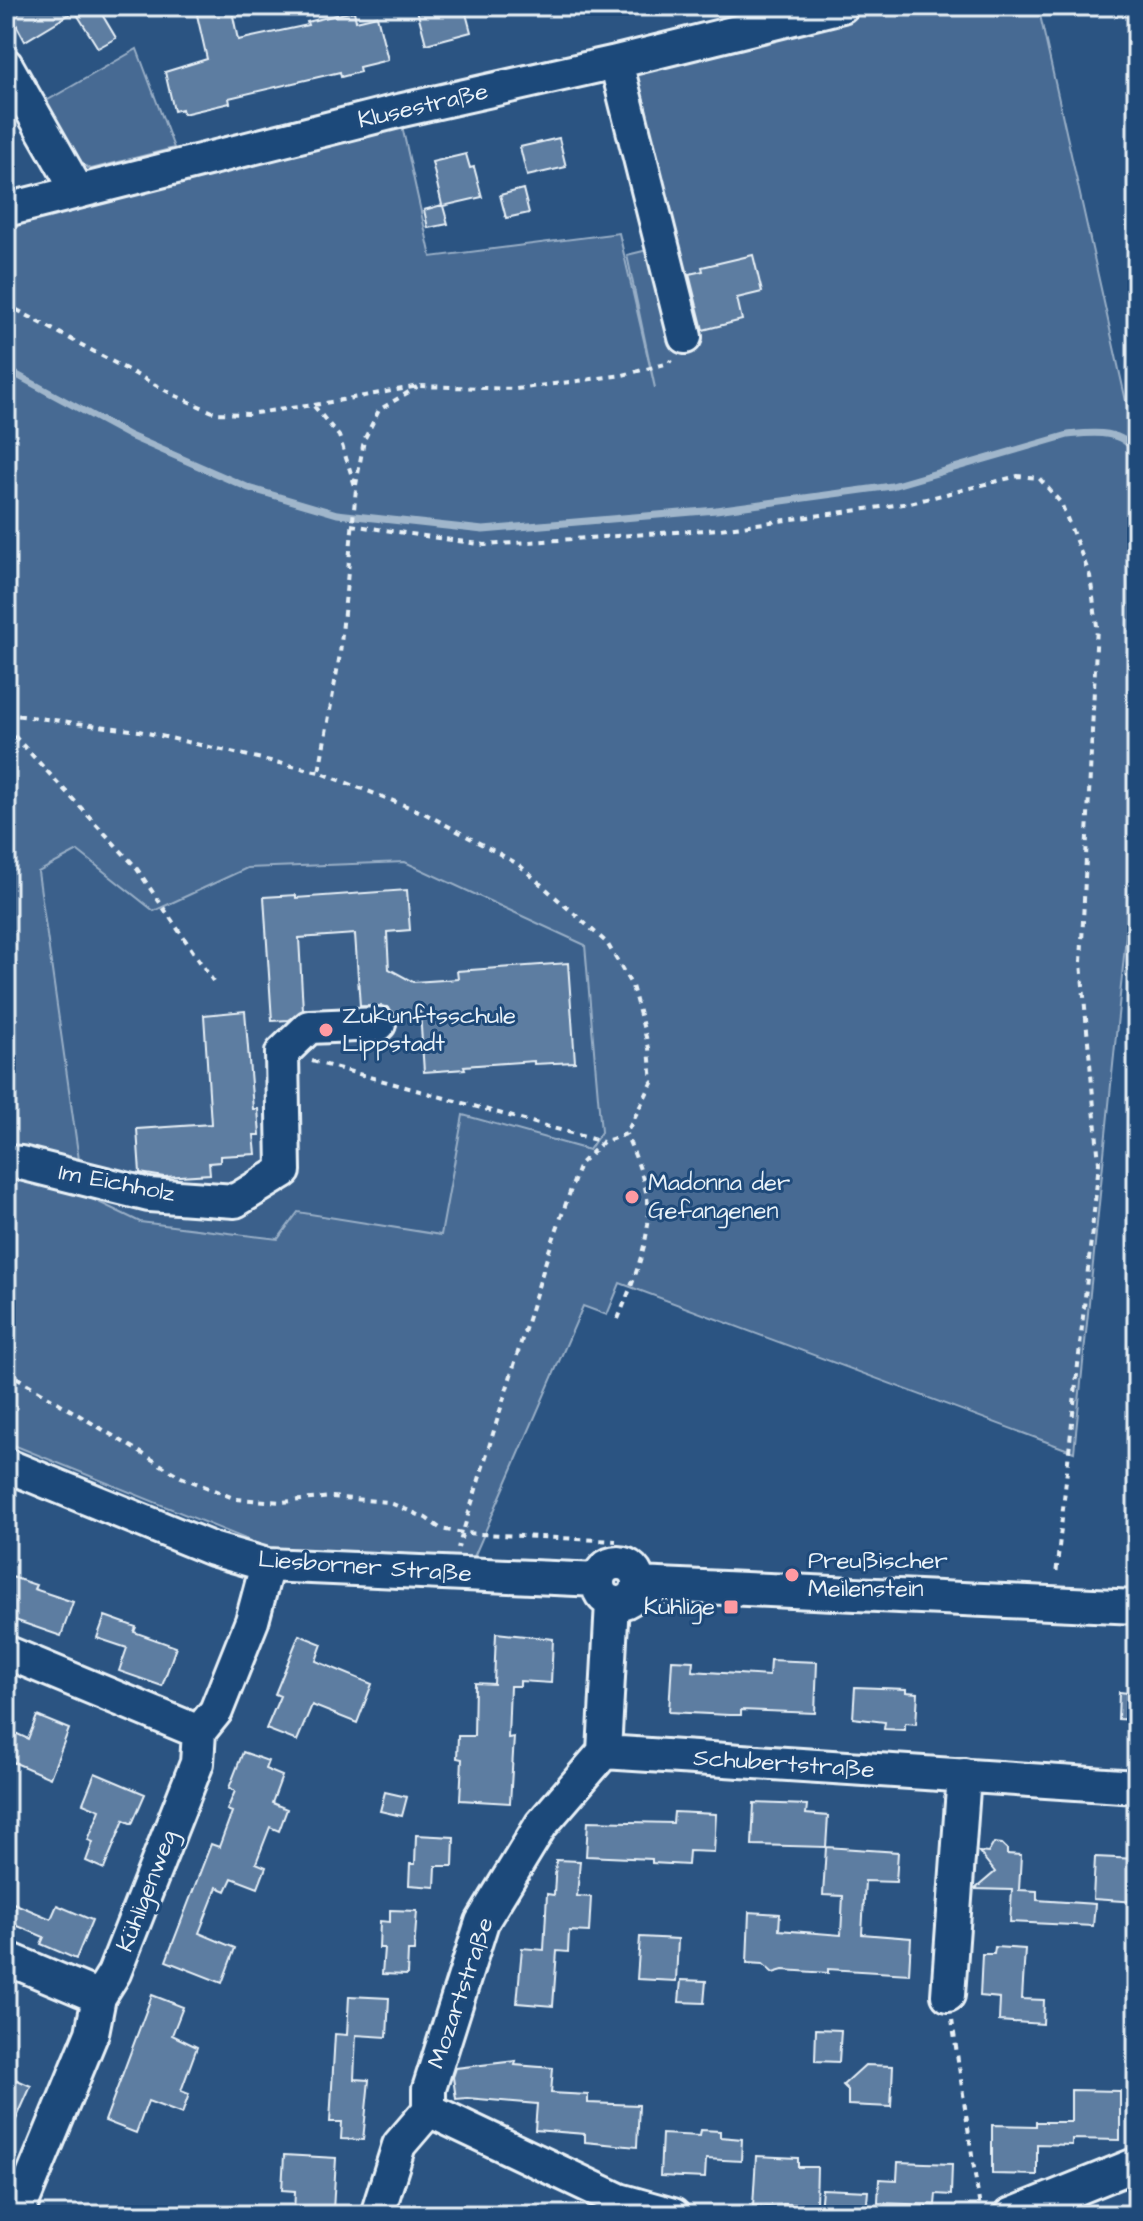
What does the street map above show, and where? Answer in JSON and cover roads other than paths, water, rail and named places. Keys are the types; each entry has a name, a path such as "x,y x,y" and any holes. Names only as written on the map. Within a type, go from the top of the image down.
{"street":[{"name":"Klusestraße","path":"6,210 398,111 616,62 744,18 842,6"},
{"path":"616,62 685,337"},
{"path":"6,65 78,192"},
{"name":"Im Eichholz","path":"6,1162 149,1195 235,1201 284,1171 282,1053 309,1027 379,1024"},
{"name":"Liesborner Straße","path":"6,1465 212,1549 267,1565 451,1573 616,1589 1137,1607"},
{"name":"Kühligenweg","path":"17,2215 92,2033 99,1997 114,1973 197,1763 199,1732 216,1711 252,1621 267,1565"},
{"path":"604,1752 616,1589"},
{"path":"6,1652 199,1732"},
{"name":"Schubertstraße","path":"604,1752 1137,1787"},
{"name":"Mozartstraße","path":"429,2110 429,2089 482,1922 541,1825 604,1752"},
{"path":"948,1995 964,1775"},
{"path":"6,1958 99,1997"},
{"path":"377,2215 399,2145 429,2110 619,2200 673,2215"},
{"path":"1011,2215 1137,2164"}],"waterway":[{"path":"17,375 130,436 249,488 337,514 483,530 716,510 892,486 1077,434 1096,433 1123,439 1135,453 1137,479"}],"place":[{"name":"Zukunftsschule Lippstadt","path":"326,1030"},
{"name":"Madonna der Gefangenen","path":"632,1197"},
{"name":"Preußischer Meilenstein","path":"792,1575"},
{"name":"Kühlige","path":"731,1607"}]}
